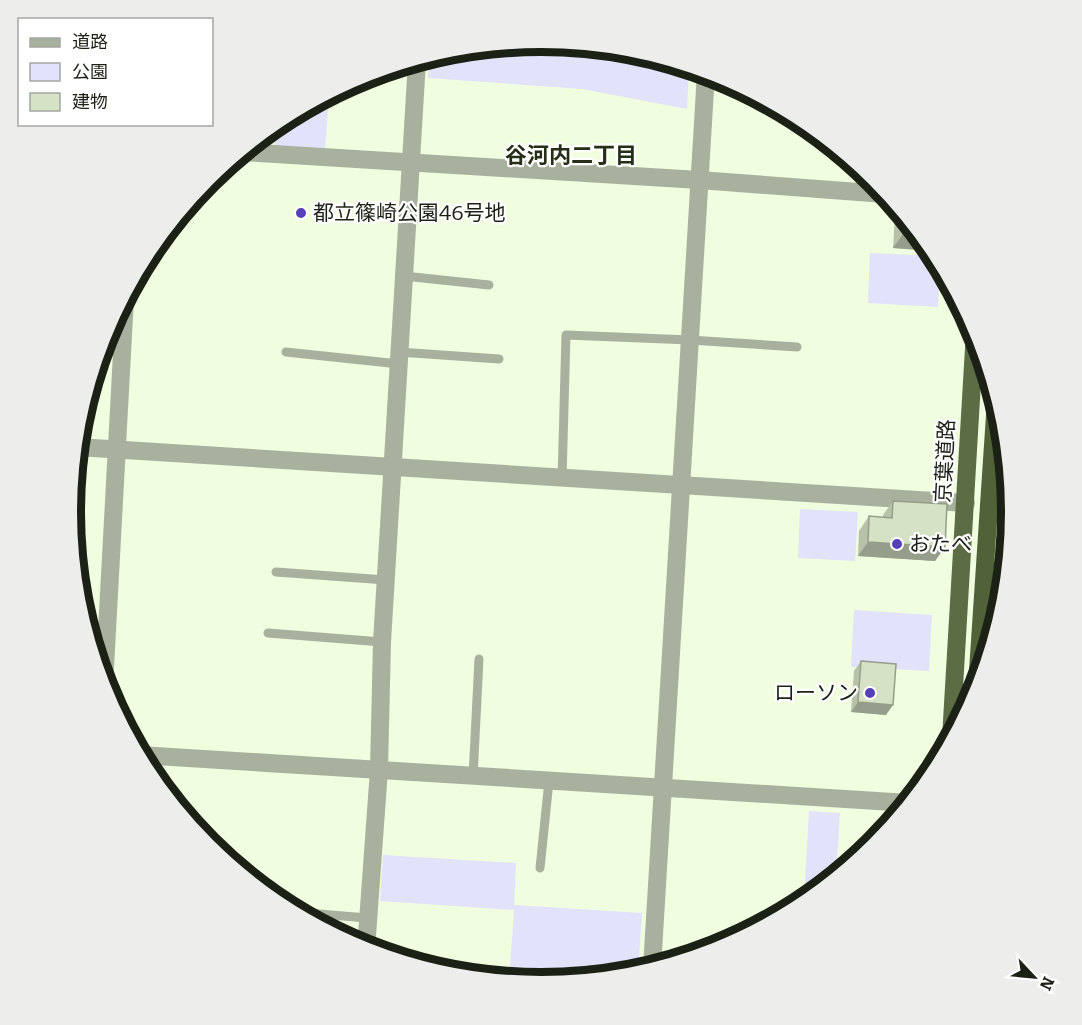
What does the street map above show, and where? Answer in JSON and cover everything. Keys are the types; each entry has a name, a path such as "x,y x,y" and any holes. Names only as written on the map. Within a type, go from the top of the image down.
{"highway":[{"name":"京葉道路","path":"952,719 974,356"},
{"path":"980,650 994,433"}],"street":[{"path":"366,938 379,771 382,642 416,70"},
{"path":"653,959 705,83"},
{"path":"255,153 872,193"},
{"path":"104,657 124,319"},
{"path":"86,447 681,487 966,503"},
{"path":"151,756 898,802"}],"lane":[{"path":"404,276 489,285"},
{"path":"562,479 566,335 797,347"},
{"path":"286,352 399,358 499,359"},
{"path":"276,572 386,580"},
{"path":"268,633 382,642"},
{"path":"473,777 479,659"},
{"path":"540,868 549,781"},
{"path":"316,914 367,918"}],"green space":[{"path":"541,52 601,56 631,61 689,77 687,109 582,89 428,78 429,66 481,56"},
{"path":"328,105 325,150 275,146 276,137"},
{"path":"870,253 922,255 939,283 938,307 868,303"},
{"path":"800,509 858,512 855,561 798,558"},
{"path":"854,610 932,615 929,671 851,667"},
{"path":"809,811 840,813 837,864 805,889"},
{"path":"383,855 516,863 514,905 642,913 639,962 571,972 510,972 514,910 380,901"}],"building":[{"path":"893,501 947,504 945,547 868,542 869,516 892,518"},
{"name":"ローソン","path":"861,661 896,664 893,705 858,702"}],"place":[{"name":"都立篠崎公園46号地","path":"301,213"},
{"name":"おたべ","path":"897,544"},
{"name":"ローソン","path":"870,693"}],"district":[{"name":"谷河内二丁目","path":"571,155"}]}
